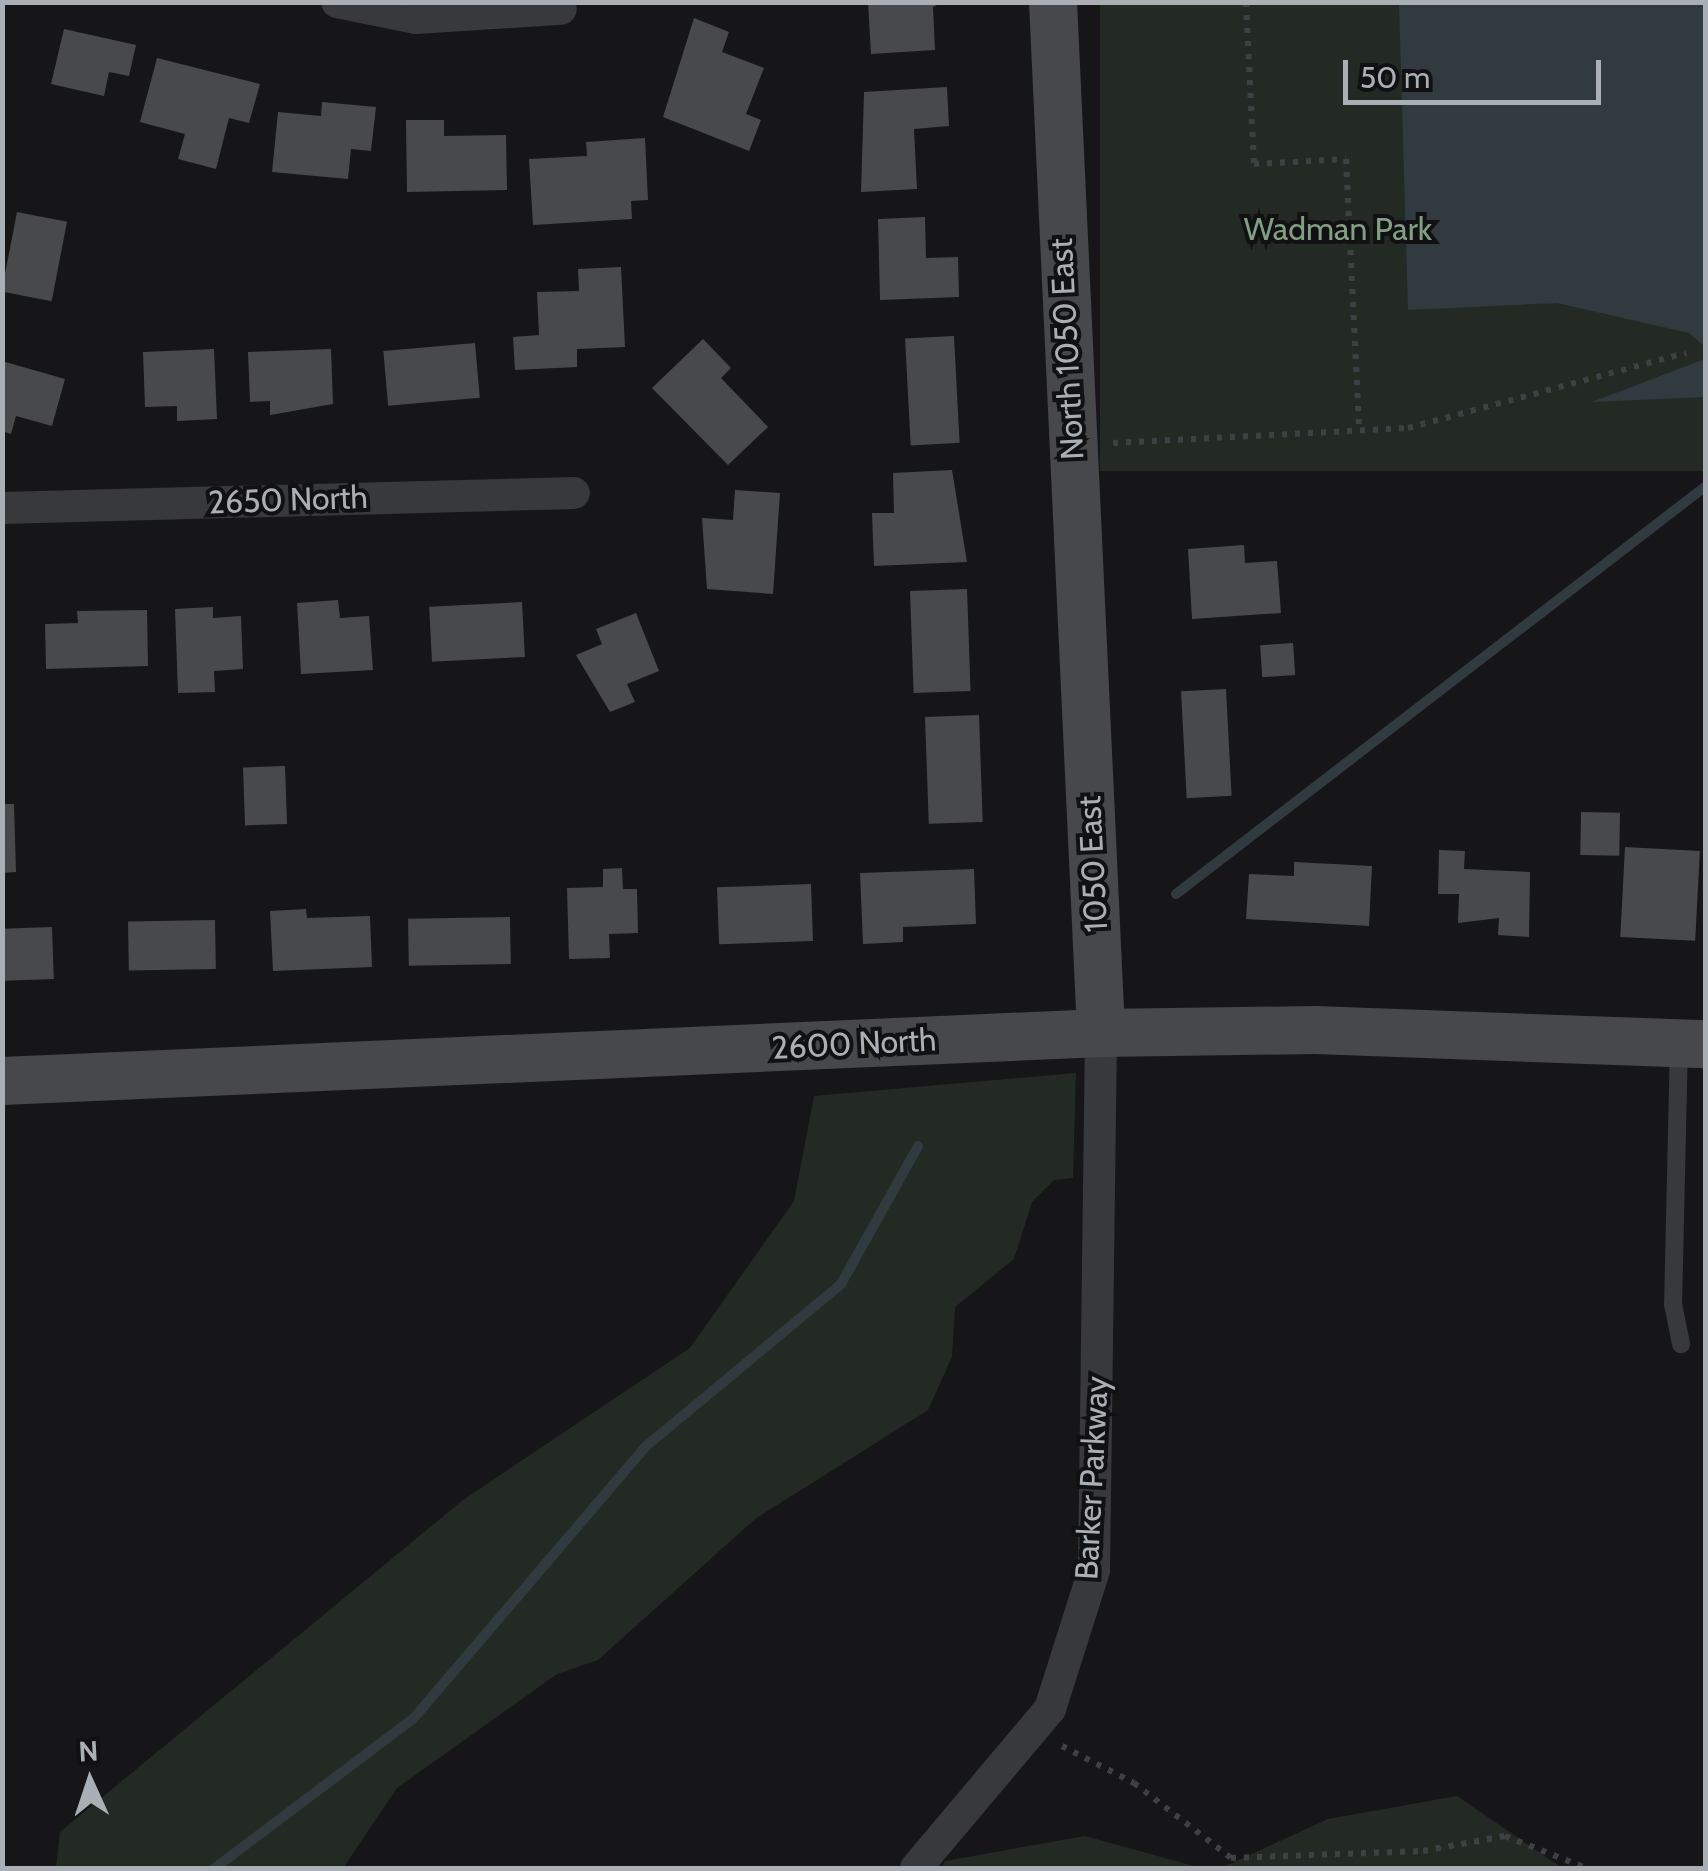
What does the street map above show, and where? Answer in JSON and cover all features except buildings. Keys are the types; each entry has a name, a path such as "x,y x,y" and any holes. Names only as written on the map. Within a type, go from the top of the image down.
{"main road":[{"name":"North 1050 East","path":"1053,2 1084,696"},
{"name":"1050 East","path":"1084,696 1101,1033"},
{"name":"2600 North","path":"2,1081 1101,1033 1692,1044"}],"street":[{"path":"337,2 416,18 561,9"},
{"name":"2650 North","path":"2,508 574,493"},
{"name":"Barker Parkway","path":"916,1868 1050,1709 1094,1570 1101,1033"}],"lane":[{"path":"1680,1344 1673,1304 1692,1044"}],"path":[{"path":"1246,2 1254,164 1346,158 1359,427"},
{"path":"1072,442 1359,427 1408,428 1686,354"},
{"path":"1061,1746 1134,1783 1231,1858 1423,1851 1505,1836 1586,1868"}],"green space":[{"name":"Wadman Park","path":"1100,3 1705,3 1705,471 1100,471"},
{"path":"1076,1073 1073,1178 1054,1180 1032,1202 1014,1259 955,1307 952,1357 928,1410 755,1519 598,1660 557,1674 397,1788 343,1868 56,1868 60,1832 463,1500 690,1348 794,1201 814,1096"},
{"path":"1457,1796 1562,1868 1221,1868 1328,1819"},
{"path":"1085,1836 1201,1868 942,1868 945,1861"}],"shaded area":[{"path":"1399,3 1705,3 1705,347 1689,333 1557,303 1408,310"},
{"path":"1705,359 1705,397 1592,402"}],"waterway":[{"path":"1176,894 1706,486"},
{"path":"215,1868 413,1719 645,1447 841,1284 918,1146"}]}
